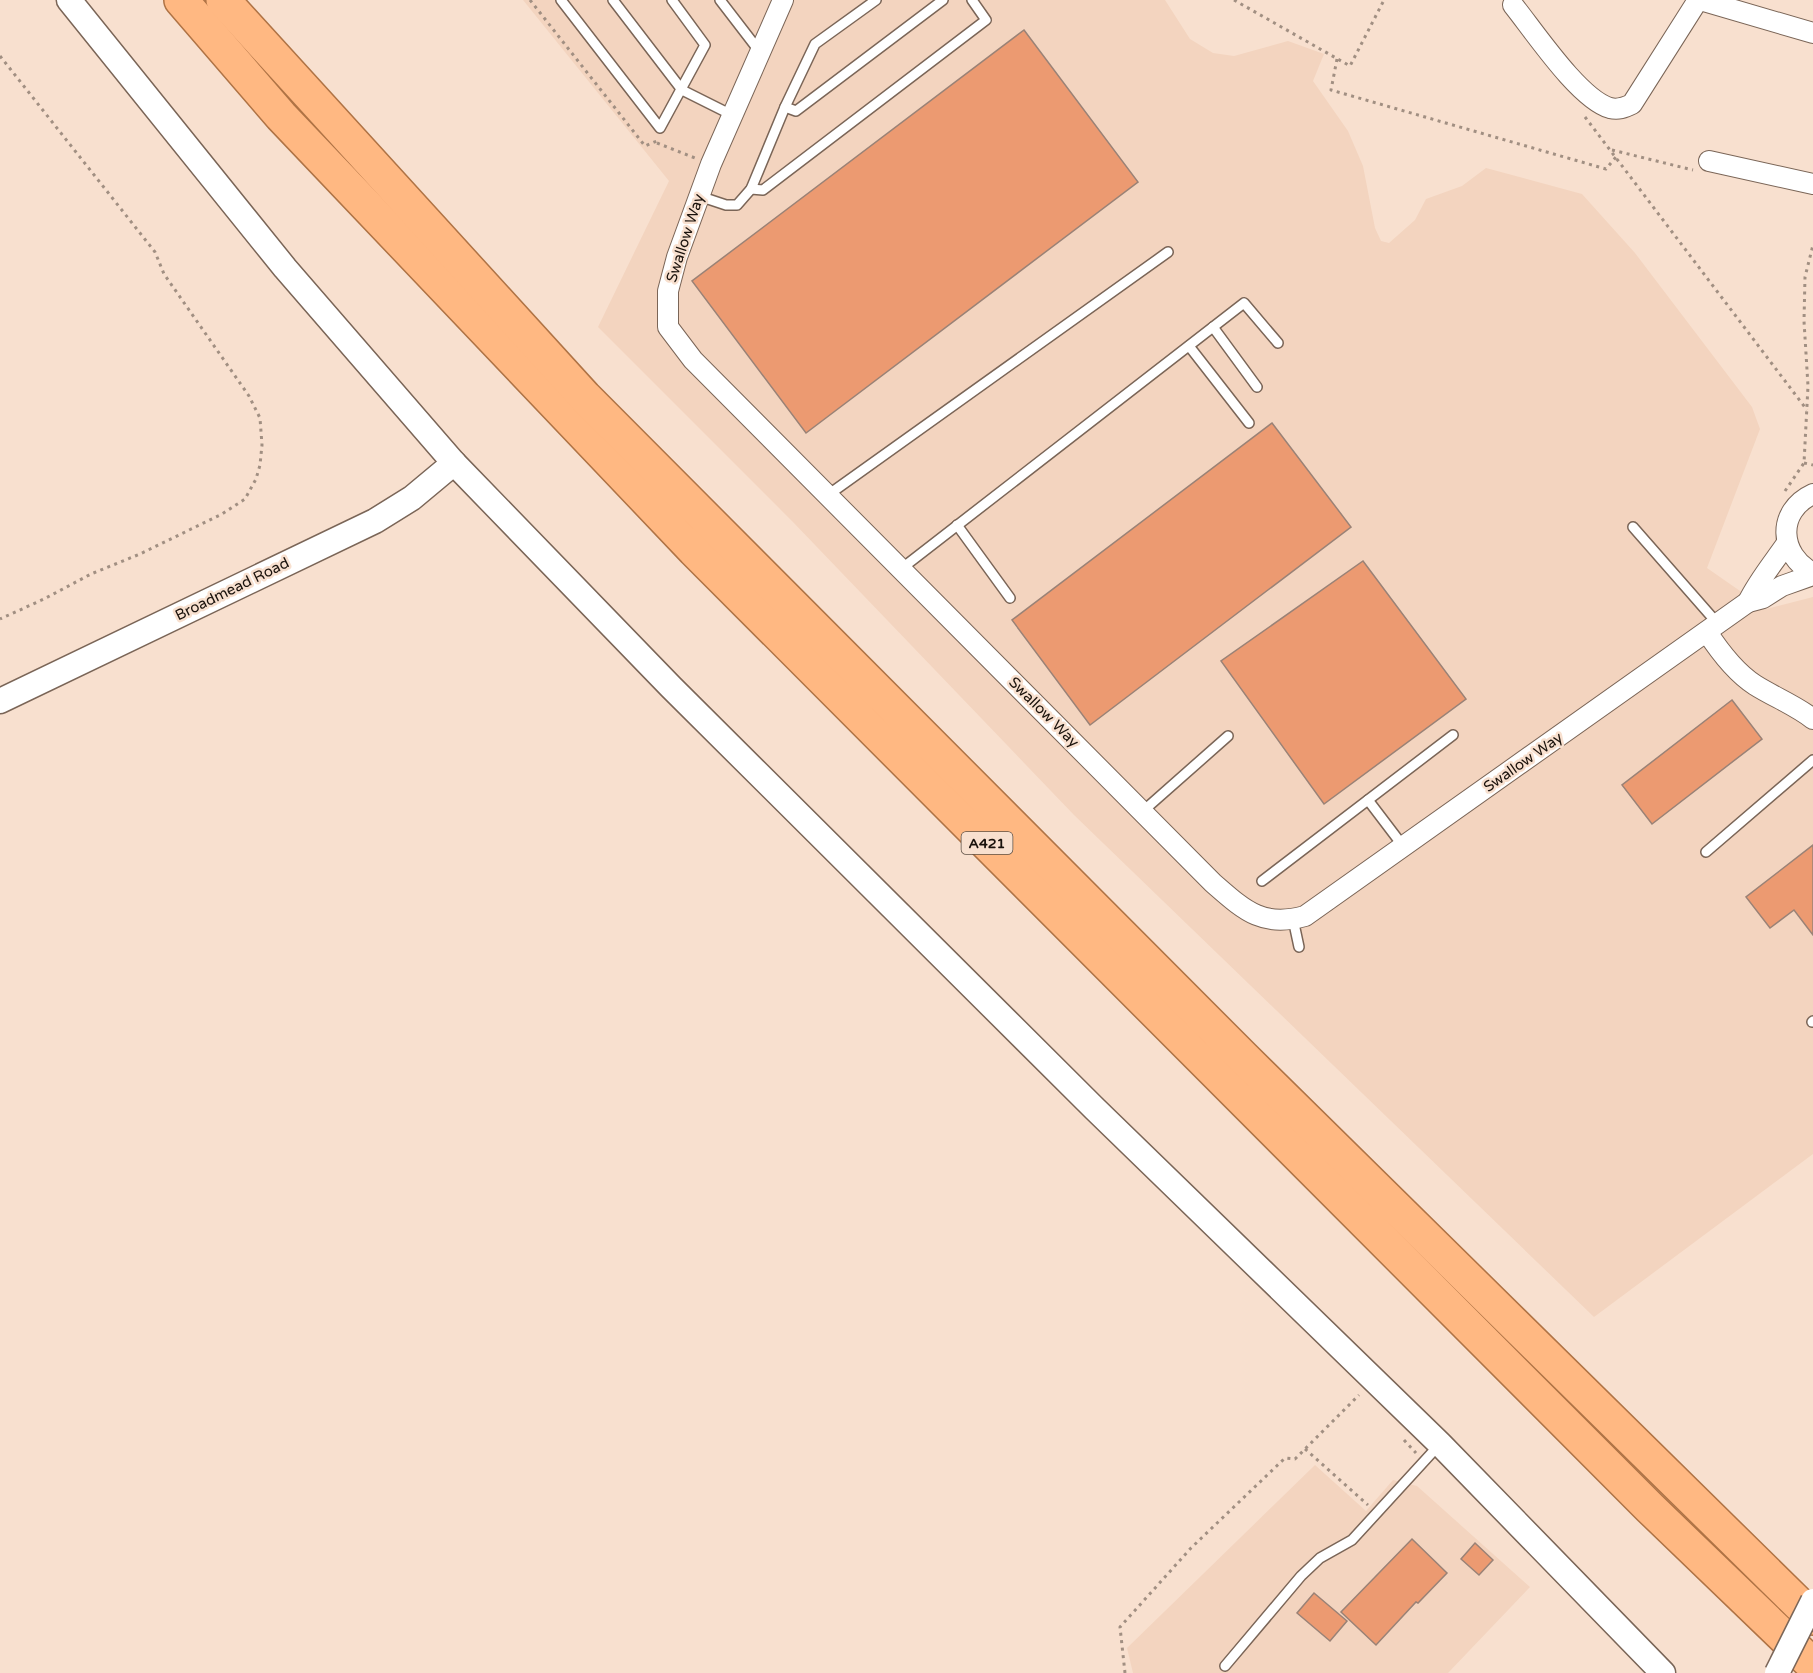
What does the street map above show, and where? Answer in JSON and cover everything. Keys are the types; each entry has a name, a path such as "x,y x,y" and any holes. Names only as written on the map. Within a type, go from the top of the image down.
{"highway":[{"name":"A421","path":"181,0 281,116 694,550 1650,1508 1813,1665"},
{"name":"A421","path":"223,0 585,397 1252,1065 1813,1618"}],"street":[{"path":"69,0 285,268 454,463 671,687 1078,1092 1440,1443 1662,1673"},
{"name":"Swallow Way","path":"783,0 711,164 677,257 668,291 668,327 693,360 1213,883 1241,907 1275,921 1305,916 1748,602 1763,598 1782,586 1813,574"},
{"path":"1513,5 1581,90 1608,107 1620,109 1632,104 1699,0 1813,33"},
{"path":"1709,161 1813,184"},
{"name":"Broadmead Road","path":"0,701 375,521 412,498 454,463"},
{"path":"1808,469 1809,495 1796,506 1789,517 1786,530 1787,543 1792,556 1802,567 1813,574"},
{"name":"Swallow Way","path":"1748,602 1754,589 1787,543"},
{"path":"1712,628 1723,656 1754,684 1813,718"},
{"path":"1777,1673 1813,1601"}],"lane":[{"path":"561,0 660,128 705,45 672,0"},
{"path":"613,0 682,90 732,115"},
{"path":"720,0 760,52"},
{"path":"699,196 726,205 737,205 751,189 785,107 815,44 876,0"},
{"path":"785,107 796,111 943,0"},
{"path":"751,189 763,190 986,20 972,0"},
{"path":"828,495 1168,252"},
{"path":"901,569 1244,303 1278,343"},
{"path":"1213,327 1257,387"},
{"path":"1189,346 1249,423"},
{"path":"957,525 1010,598"},
{"path":"1633,527 1712,628"},
{"path":"1263,881 1453,735"},
{"path":"1142,812 1228,736"},
{"path":"1706,852 1813,759"},
{"path":"1368,800 1403,846"},
{"path":"1293,919 1299,947"},
{"path":"1225,1666 1301,1576 1320,1558 1352,1540 1440,1443"}],"path":[{"path":"530,0 645,146 656,142 711,164"},
{"path":"1234,0 1350,66 1384,0"},
{"path":"0,57 155,252 164,274 249,396 260,418 262,445 256,479 245,499 222,514 0,619"},
{"path":"1337,59 1331,90 1606,170 1616,157"},
{"path":"1582,113 1807,410"},
{"path":"656,142 660,128"},
{"path":"1808,469 1808,386 1804,321 1805,277 1813,245"},
{"path":"1782,496 1813,465"},
{"path":"1125,1673 1120,1627 1208,1532 1285,1458 1295,1459 1359,1395"},
{"path":"1305,1449 1376,1513"}],"shaded area":[{"path":"523,0 1165,0 1190,39 1213,53 1234,56 1288,41 1324,54 1313,81 1348,131 1363,166 1375,228 1381,241 1389,243 1415,220 1426,199 1462,186 1486,168 1582,194 1635,253 1752,407 1760,429 1707,568 1766,609 1813,597 1813,1154 1594,1317 1074,815 792,521 598,327 669,181"},
{"path":"1315,1465 1366,1511 1393,1480 1417,1486 1530,1587 1448,1673 1133,1673 1127,1648"}],"building":[{"path":"1024,30 1138,182 806,433 692,281"},
{"path":"1272,423 1351,527 1090,725 1012,620"},
{"path":"1363,561 1466,699 1324,804 1221,661"},
{"path":"1732,700 1762,739 1652,824 1622,785"},
{"path":"1813,845 1813,935 1794,910 1770,928 1746,897"},
{"path":"1412,1539 1447,1573 1376,1645 1341,1612"},
{"path":"1475,1543 1493,1560 1479,1575 1461,1559"},
{"path":"1314,1593 1347,1621 1330,1641 1297,1613"}]}
